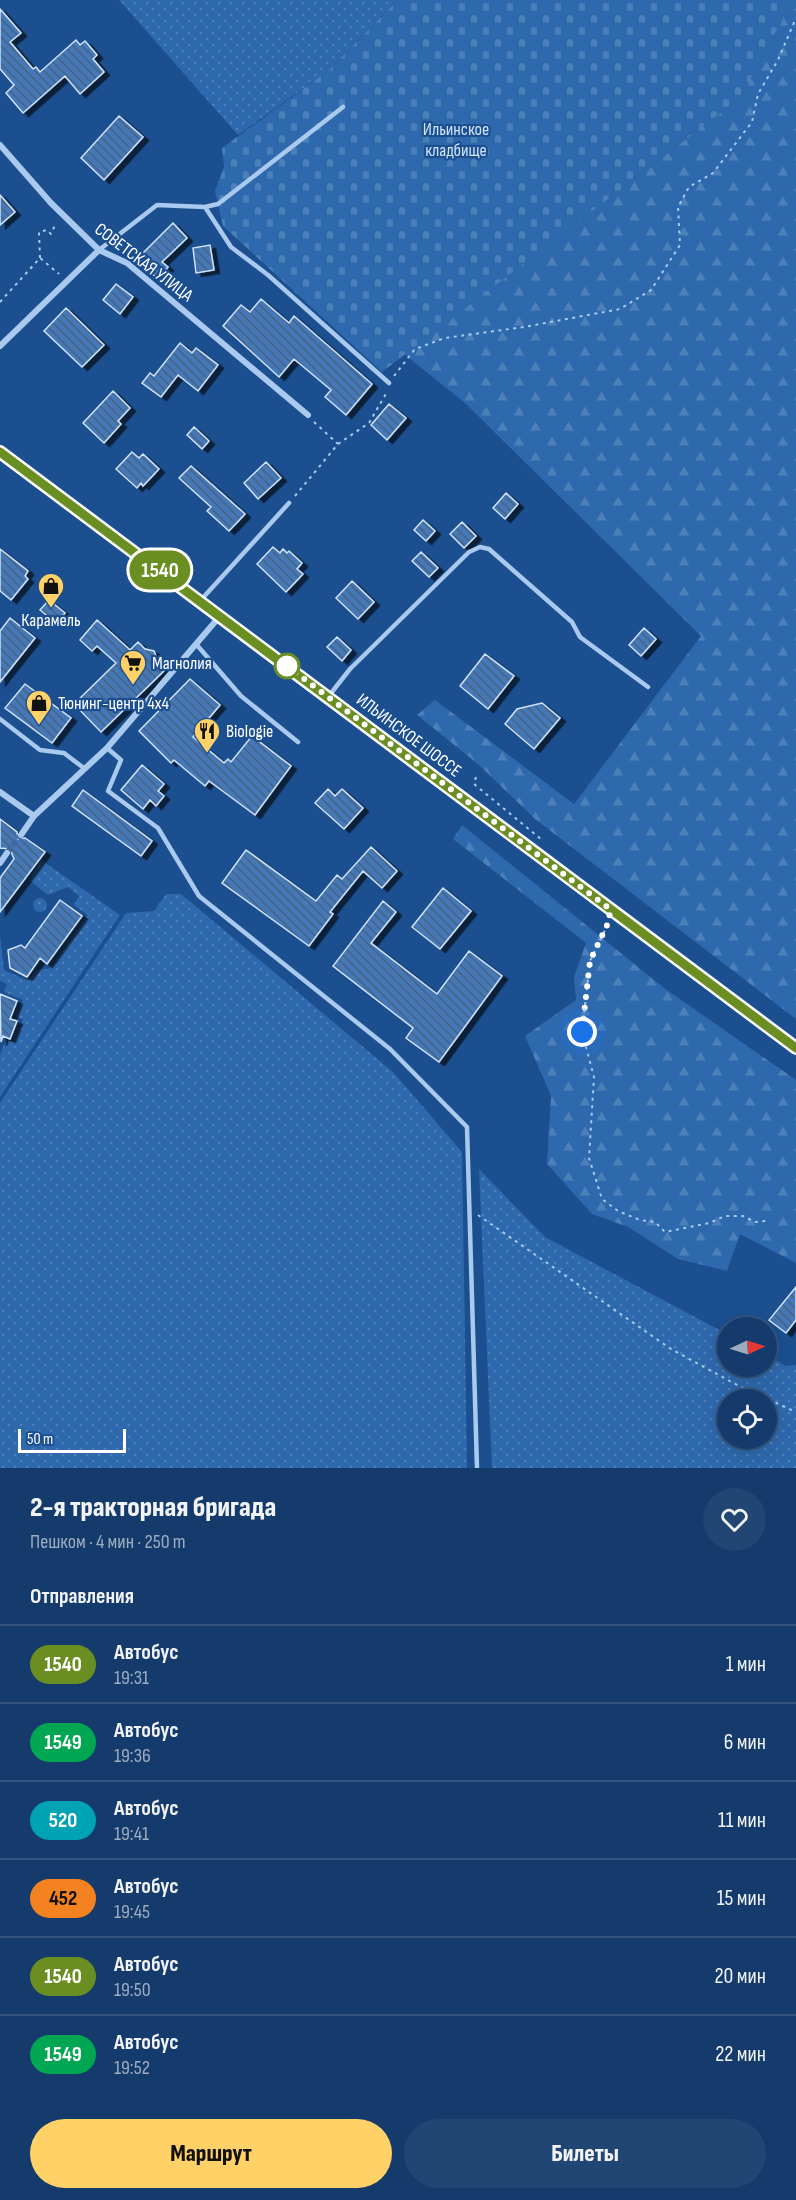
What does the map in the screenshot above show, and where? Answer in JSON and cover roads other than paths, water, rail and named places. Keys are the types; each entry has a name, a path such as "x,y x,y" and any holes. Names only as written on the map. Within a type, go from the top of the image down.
{"main road":[{"name":"ИЛЬИНСКОЕ ШОССЕ","path":"0,452 796,1048"}],"street":[{"name":"СОВЕТСКАЯ УЛИЦА","path":"0,145 60,212 99,250 127,263 308,416"},
{"path":"0,346 99,250"},
{"path":"21,835 34,816 107,748 220,615"},
{"path":"0,792 34,816"},
{"path":"0,863 7,853"}],"lane":[{"path":"99,250 157,205 205,207 218,204 343,107"},
{"path":"205,207 231,247 268,276 389,383"},
{"path":"200,601 289,503"},
{"path":"328,697 344,675 375,644 469,552 480,547 489,549 572,622 580,637 648,687"},
{"path":"196,644 242,696 298,742"},
{"path":"0,719 39,750 64,753 85,769"},
{"path":"107,748 121,760 108,791 158,828 199,896 390,1049 467,1127 477,1468"}],"tunnel":[{"path":"7,853 21,835"}],"place":[{"name":"Карамель","path":"51,609"},
{"name":"Магнолия","path":"133,686"},
{"name":"Тюнинг-центр 4х4","path":"39,726"},
{"name":"Biologie","path":"207,754"}],"park label":[{"name":"Ильинское кладбище","path":"456,139"}]}
